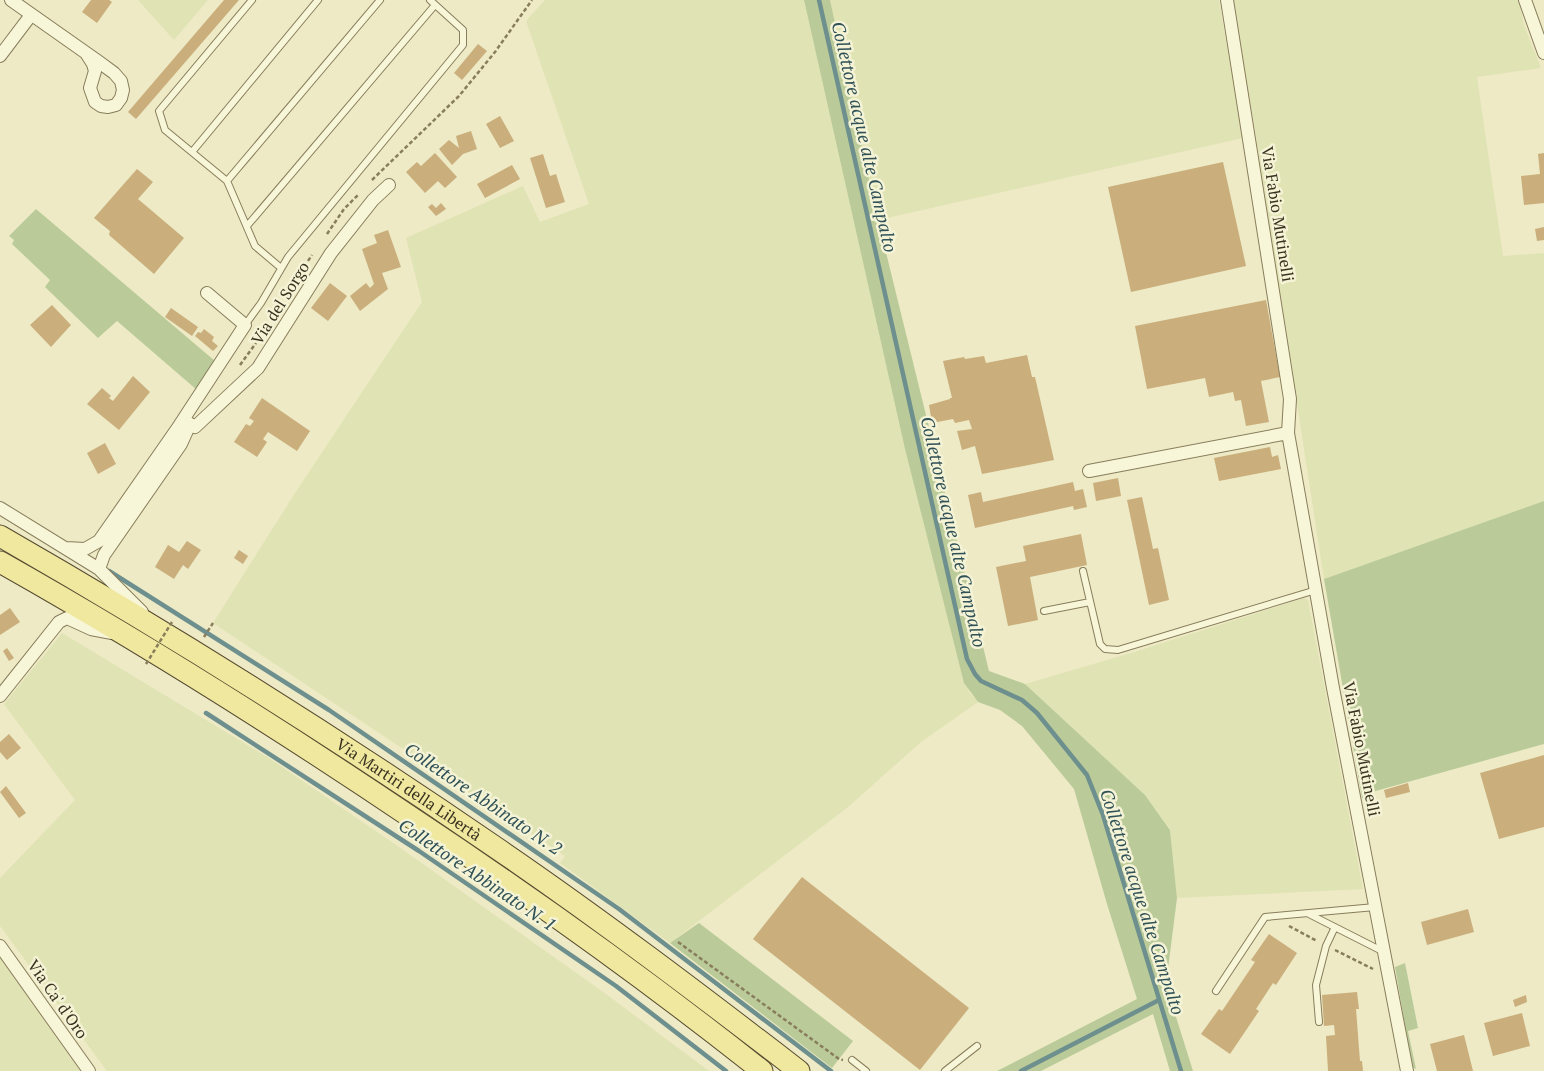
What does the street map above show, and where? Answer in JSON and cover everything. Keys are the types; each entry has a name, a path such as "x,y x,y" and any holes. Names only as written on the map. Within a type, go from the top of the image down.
{"main road":[{"path":"0,521 10,526 92,589"},
{"name":"Via Martiri della Libertà","path":"0,536 92,589 166,626 352,750 628,941 799,1071"},
{"name":"Via Martiri della Libertà","path":"5,566 128,636 339,769 484,866 615,959 762,1071"}],"street":[{"path":"12,0 86,53"},
{"name":"Via Fabio Mutinelli","path":"1227,0 1290,398 1288,433 1406,1071"},
{"path":"1525,0 1544,53"},
{"path":"0,56 31,15"},
{"name":"Via del Sorgo","path":"187,422 195,427 258,368 331,253 373,200 389,185"},
{"name":"Via del Sorgo","path":"66,548 85,549 99,541 187,422 245,325 207,293"},
{"name":"Via del Sorgo","path":"98,569 104,555 180,444 187,422"},
{"path":"1089,471 1288,433"},
{"path":"0,508 98,569 166,626"},
{"path":"0,696 59,622 67,618 91,629 128,636"},
{"name":"Via Ca' d'Oro","path":"0,946 89,1071"}],"lane":[{"path":"252,0 159,111 165,130 227,181 255,246 281,268"},
{"path":"192,152 318,0"},
{"path":"227,181 380,0"},
{"path":"245,325 261,304 288,257 463,45 462,30 433,2 247,226"},
{"path":"1083,571 1100,644 1106,648 1118,650 1316,590"},
{"path":"1044,611 1090,602"},
{"path":"1216,992 1265,917 1375,907"},
{"path":"1308,913 1384,952"},
{"path":"1319,1022 1316,985 1326,946 1336,927"},
{"path":"945,1071 977,1046"},
{"path":"852,1060 866,1071"}],"path":[{"path":"203,640 213,623"},
{"path":"146,664 166,626"},
{"path":"678,942 839,1060 852,1060"}],"green space":[{"path":"138,0 208,0 174,40"},
{"path":"545,0 804,0 905,449 969,692 978,702 921,742 848,807 670,943 560,863 565,856 213,623 295,493 422,302 406,238 523,186 540,222 589,204 526,21"},
{"path":"804,0 830,0 878,220 989,671 1025,684 1145,795 1170,830 1177,898 1166,985 1193,1071 1170,1071 1153,1014 1041,1071 997,1071 1137,999 1074,789 1022,726 1000,710 978,702 964,683 905,449"},
{"path":"830,0 1219,0 1243,138 878,220"},
{"path":"1233,0 1519,0 1524,25 1541,68 1477,77 1503,256 1544,253 1544,501 1324,579"},
{"path":"36,209 215,361 197,390 117,321 98,338 45,287 50,280 12,244 14,240 9,236"},
{"path":"1544,501 1544,744 1372,792 1374,803 1362,798 1324,579"},
{"path":"1304,598 1308,600 1363,889 1177,898 1170,829 1145,795 1025,684 1131,653"},
{"path":"62,633 269,758 399,847 606,994 709,1071 107,1071 0,926 0,878 75,800 4,704"},
{"path":"699,923 853,1041 832,1068 670,943"},
{"path":"0,958 80,1071 0,1071"},
{"path":"1405,963 1418,1028 1408,1031 1416,1069 1412,1067 1395,967"}],"building":[{"path":"91,0 109,0 112,2 97,23 82,12"},
{"path":"224,0 239,0 136,119 128,112"},
{"path":"478,44 487,51 462,80 454,73"},
{"path":"500,116 514,141 500,148 486,124"},
{"path":"471,131 477,149 463,154 452,165 439,149 449,140 459,148 456,136"},
{"path":"435,153 457,177 445,188 438,181 425,193 406,172 417,162 421,166"},
{"path":"1544,153 1544,203 1524,205 1521,176 1540,174 1538,154"},
{"path":"543,154 550,176 556,174 565,202 546,208 530,158"},
{"path":"1223,162 1246,266 1131,292 1108,187"},
{"path":"512,165 520,179 485,198 477,184"},
{"path":"137,169 153,182 138,199 184,238 154,274 109,235 110,231 94,218"},
{"path":"441,203 446,209 436,216 428,207 432,204 436,208"},
{"path":"1544,227 1544,240 1537,241 1535,229"},
{"path":"388,230 401,267 382,273 388,289 360,311 350,296 366,283 370,288 374,284 362,249 377,243 374,235"},
{"path":"330,283 347,296 328,321 311,308"},
{"path":"1266,300 1280,377 1261,381 1269,422 1246,426 1241,400 1235,401 1233,392 1209,397 1205,378 1147,389 1135,326"},
{"path":"52,305 71,325 51,347 30,325"},
{"path":"171,308 198,327 192,336 165,317"},
{"path":"204,329 214,337 212,341 218,346 213,351 195,336"},
{"path":"1027,355 1032,377 1035,377 1054,460 982,474 975,446 962,450 957,431 972,429 969,420 955,423 953,419 932,423 929,405 952,398 943,361 984,356 986,363"},
{"path":"133,376 150,392 119,430 87,404 102,388 111,396 109,398 113,401"},
{"path":"262,398 310,431 297,451 268,432 263,439 267,442 257,457 234,442 246,424 250,426 254,421 249,418"},
{"path":"105,443 116,464 98,474 87,453"},
{"path":"1270,447 1272,457 1278,455 1281,469 1219,481 1214,458"},
{"path":"1118,478 1121,496 1096,501 1093,483"},
{"path":"1073,482 1075,491 1083,489 1087,507 1074,510 1073,506 975,528 968,495 981,492 983,502"},
{"path":"1142,497 1153,549 1158,548 1169,600 1149,605 1127,500"},
{"path":"1081,534 1087,565 1030,577 1038,620 1008,626 996,567 1026,561 1023,546"},
{"path":"187,541 201,550 188,569 183,565 174,579 155,567 168,545 179,552"},
{"path":"239,550 248,556 243,564 234,558"},
{"path":"10,608 20,622 0,635 0,615"},
{"path":"7,648 14,658 9,661 3,651"},
{"path":"9,734 21,748 7,760 0,752 0,742"},
{"path":"1544,755 1544,827 1499,839 1480,773"},
{"path":"1408,783 1410,792 1386,798 1384,790"},
{"path":"6,786 26,813 19,818 0,792"},
{"path":"802,877 969,1008 920,1070 753,939"},
{"path":"1468,909 1474,932 1427,945 1421,922"},
{"path":"1269,934 1297,953 1276,985 1273,983 1256,1009 1259,1011 1230,1054 1201,1034 1219,1009 1222,1011 1255,962 1251,960"},
{"path":"1357,992 1359,1009 1356,1009 1360,1061 1362,1061 1363,1071 1328,1071 1326,1036 1335,1035 1334,1025 1324,1026 1322,995"},
{"path":"1526,995 1527,1002 1515,1007 1513,1000"},
{"path":"1522,1013 1530,1046 1493,1056 1484,1023"},
{"path":"1464,1035 1473,1071 1437,1071 1430,1044"}],"waterway":[{"name":"Collettore acque alte Campalto","path":"819,0 967,659 981,681 1022,700 1037,713 1087,775 1103,815 1181,1071"},
{"name":"Collettore Abbinato N. 2","path":"109,571 329,710 619,909 831,1071"},
{"name":"Collettore Abbinato N. 1","path":"206,713 419,851 616,986 726,1071"},
{"name":"Collettore Abbinato N. 2","path":"1021,1071 1159,1000"}]}
